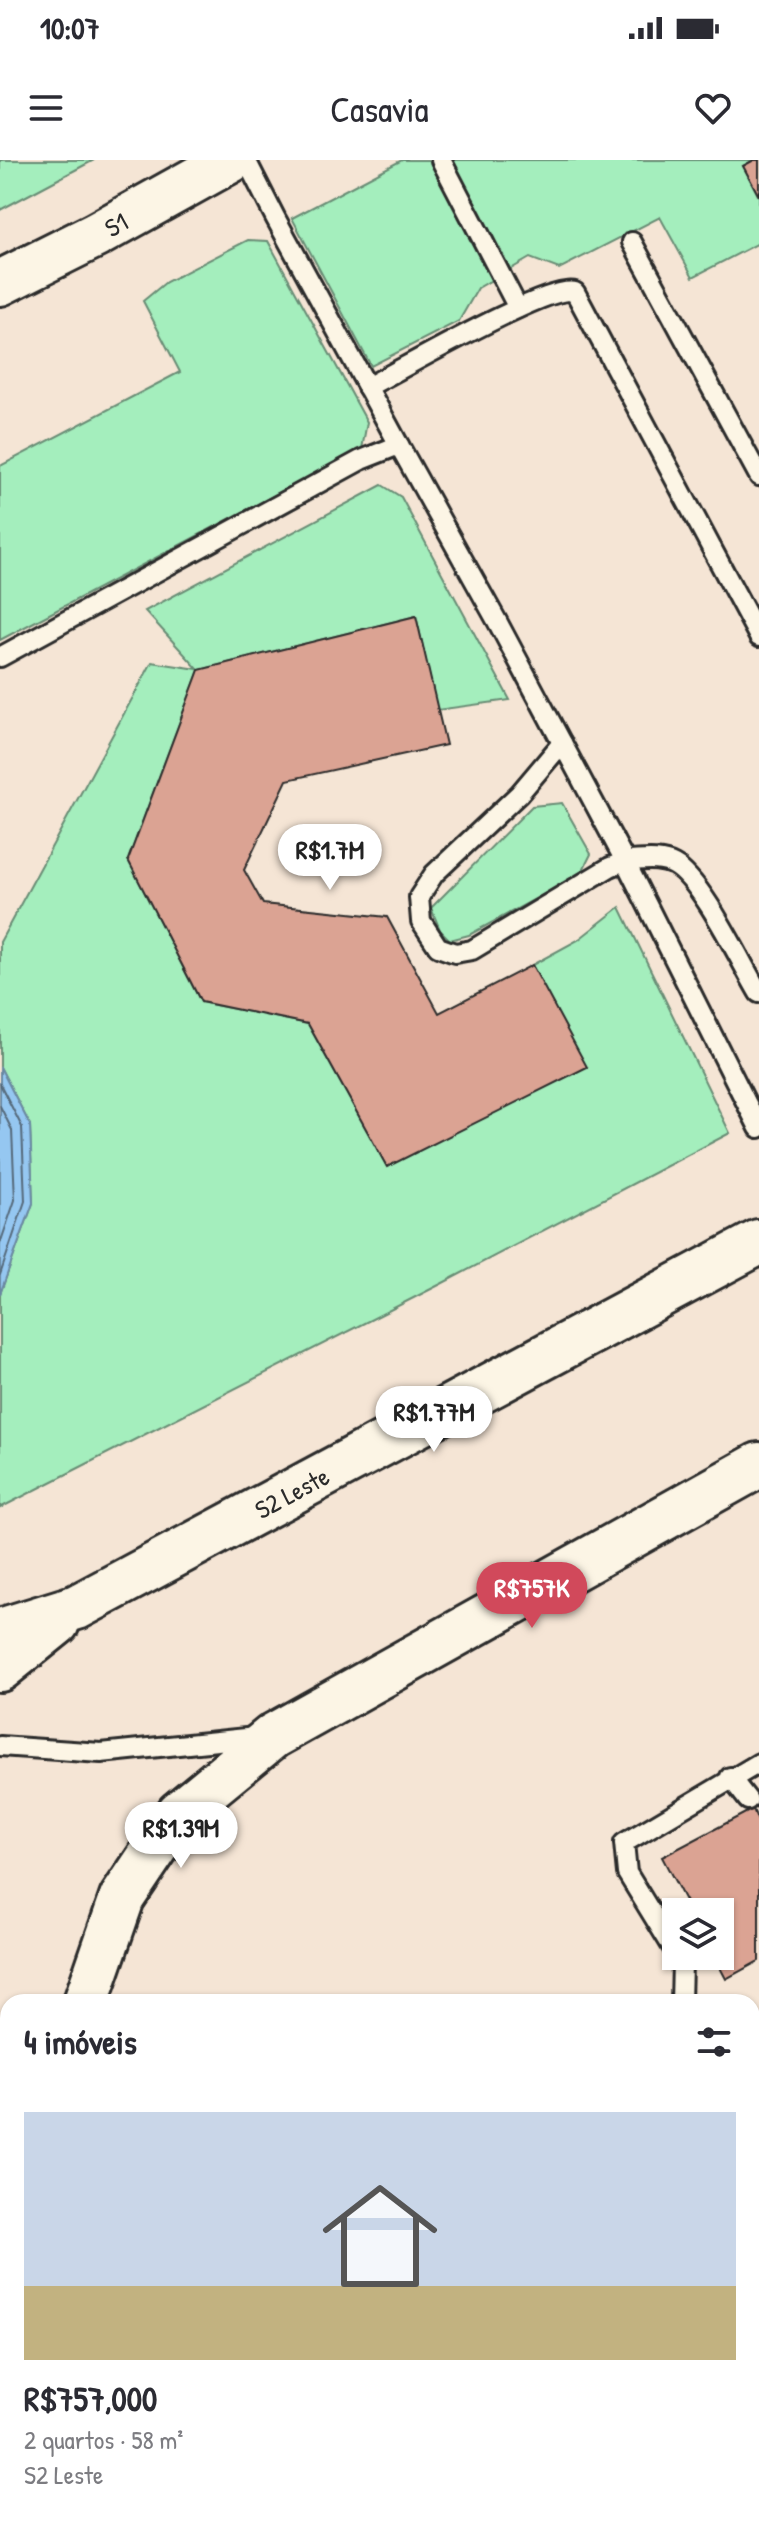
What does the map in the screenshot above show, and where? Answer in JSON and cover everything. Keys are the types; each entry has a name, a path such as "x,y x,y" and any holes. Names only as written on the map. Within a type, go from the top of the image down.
{"main road":[{"name":"S1","path":"0,283 96,235 231,160"},
{"name":"S2 Leste","path":"0,1669 77,1607 759,1242"},
{"path":"89,1994 122,1898 179,1813 273,1736 759,1465"},
{"name":"S2 Leste","path":"0,1631 77,1607"}],"lane":[{"path":"246,160 625,861 759,1128"},
{"path":"441,160 518,308"},
{"path":"632,242 759,476"},
{"path":"367,387 518,308 559,291 567,289 575,292 759,637"},
{"path":"0,657 361,460 399,445"},
{"path":"562,743 519,794 434,874 419,897 421,921 438,947 455,953 472,950 610,867 625,861 662,860 683,871 709,905 759,993"},
{"path":"0,1746 101,1753 273,1736"},
{"path":"662,1926 627,1873 624,1843 730,1777 759,1763"},
{"path":"730,1777 748,1800"},
{"path":"681,1994 682,1970"}],"green space":[{"path":"0,160 94,160 0,210"},
{"path":"402,160 754,160 743,166 759,197 759,243 693,277 660,217 559,269 530,258 478,288 459,321 371,366 292,218"},
{"path":"248,240 268,241 367,422 362,449 0,640 0,466 180,372 143,301 166,282"},
{"path":"382,485 401,497 510,700 437,710 416,616 199,670 128,860 201,1002 308,1024 387,1167 586,1067 532,965 578,940 620,907 730,1133 0,1508 0,1294 33,1203 30,1125 0,1067 0,942 152,662 198,669 145,611"},
{"path":"562,803 591,854 581,874 469,935 450,940 440,930 431,908 532,806"}],"water":[{"path":"0,1067 30,1125 33,1203 0,1294"}],"building":[{"path":"759,160 759,196 743,166"},
{"path":"416,616 446,745 287,780 244,870 263,904 387,917 439,1013 532,965 587,1067 387,1167 308,1024 201,1002 128,860 199,670"},
{"path":"753,1809 757,1819 759,1817 759,1961 726,1979 721,1970 734,1970 734,1898 684,1898 662,1857"}]}
